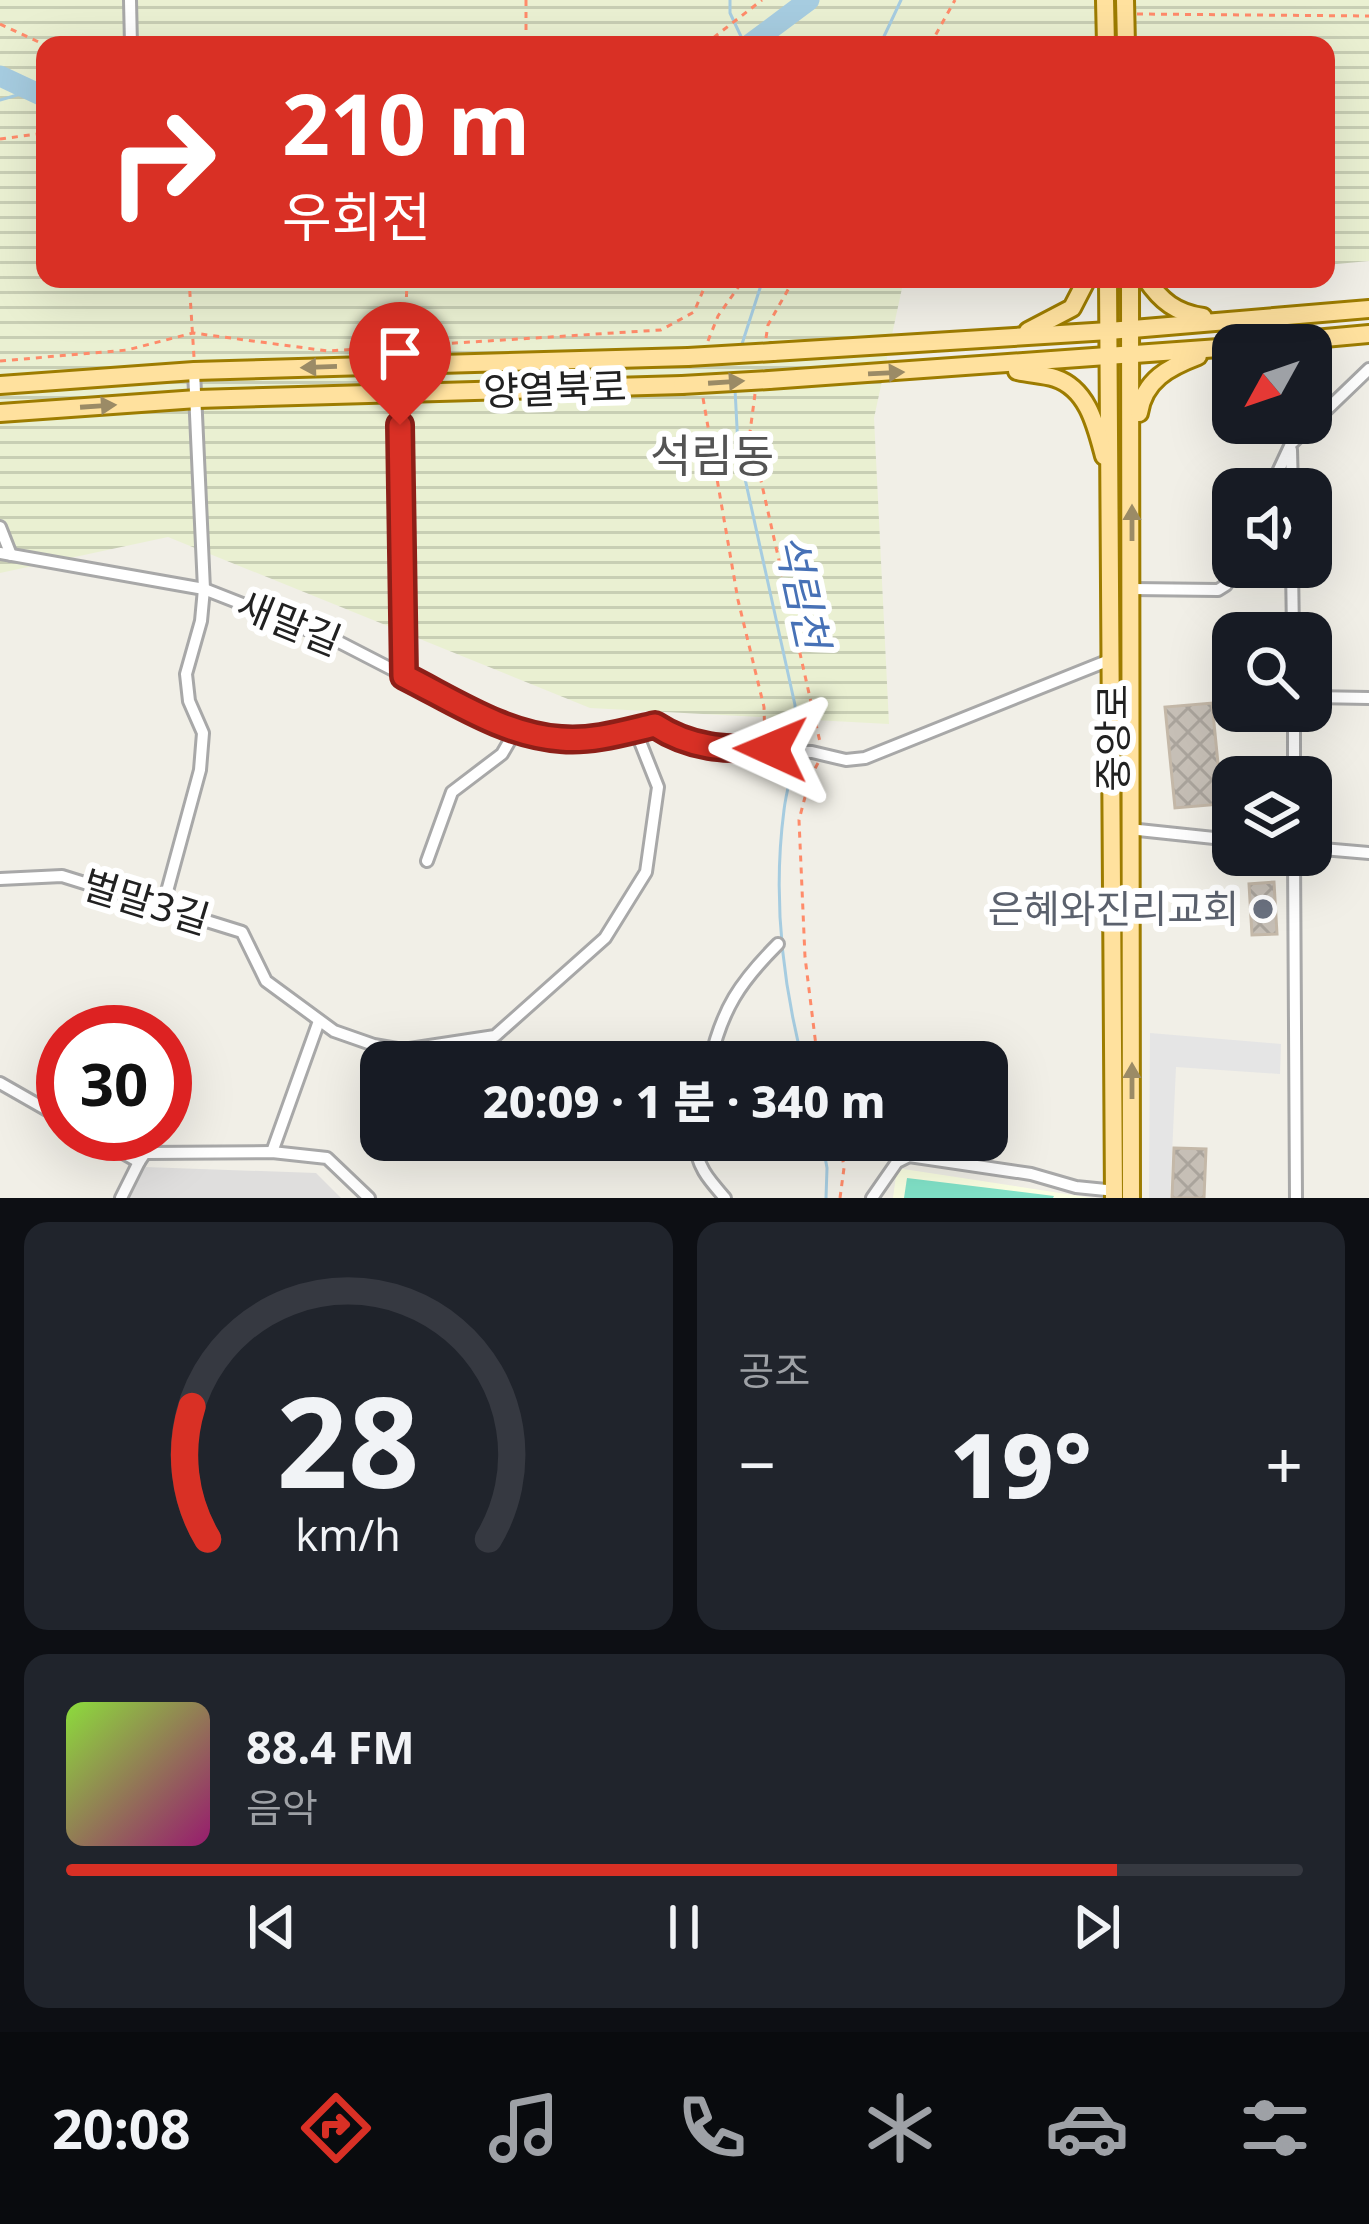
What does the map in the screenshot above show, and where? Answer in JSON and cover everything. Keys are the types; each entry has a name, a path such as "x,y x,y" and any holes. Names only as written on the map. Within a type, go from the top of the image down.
{"main road":[{"path":"1105,0 1106,36"},
{"path":"1012,338 1063,316 1083,288"},
{"name":"중앙로","path":"1108,288 1112,659 1122,828"},
{"name":"중앙로","path":"1123,1195 1122,828 1132,589 1130,288"},
{"path":"1153,288 1166,304 1183,314 1210,318 1212,323"},
{"name":"양열북로","path":"0,385 194,371 697,356 768,348 1109,332 1369,309"},
{"path":"1332,337 1369,334"},
{"name":"양열북로","path":"0,413 197,399 763,381 1212,348"},
{"path":"1132,423 1153,381 1212,353"},
{"path":"1016,364 1018,373 1050,376 1078,392 1096,429 1111,481"}],"street":[{"path":"130,0 131,36"},
{"path":"1332,404 1369,369"},
{"path":"163,906 200,770 202,733 189,701 186,674 204,589 194,371"},
{"path":"400,425 404,676"},
{"path":"0,527 5,554"},
{"name":"새말길","path":"5,554 204,589 339,642 516,730 563,740 655,725 689,744 718,750 817,753"},
{"path":"1132,589 1221,588"},
{"path":"817,753 846,760 880,754 1112,659"},
{"path":"1332,697 1369,698"},
{"path":"427,861 452,791 502,754 516,730"},
{"name":"벌말3길","path":"0,880 62,876 242,932 266,981 320,1021 354,1038 403,1050 495,1036 605,938 646,872 658,787 635,730"},
{"path":"1122,828 1212,838"},
{"path":"1332,850 1369,854"},
{"path":"1294,876 1296,1198"},
{"path":"715,1041 720,1020 747,975 778,944"},
{"path":"272,1152 320,1021"},
{"path":"0,1083 36,1104"},
{"path":"121,1198 145,1153 272,1152 327,1157 369,1198"},
{"path":"872,1198 897,1162 909,1156 1030,1174 1123,1195"},
{"path":"698,1161 725,1198"}],"path":[{"path":"526,0 526,36"},
{"path":"715,36 762,0"},
{"path":"935,36 955,0"},
{"path":"1125,7 1369,16"},
{"path":"0,24 36,41"},
{"path":"0,139 36,134"},
{"path":"190,288 194,371"},
{"path":"404,347 406,288"},
{"path":"0,361 127,350 193,333 299,350 661,330 694,312 704,288"},
{"path":"697,356 737,288"},
{"path":"768,348 768,325 789,288"},
{"path":"763,381 750,432 817,753 799,820 805,957 815,1041"},
{"path":"704,388 704,409 734,578 764,707 768,749"},
{"path":"840,1198 843,1161"}],"shaded area":[{"path":"0,0 1369,0 1369,261 1335,264 1335,36 36,36 36,288 902,288 874,418 889,724 590,708 168,537 0,573"},
{"path":"1150,1033 1281,1044 1280,1074 1176,1067 1170,1198 1149,1198"},
{"path":"145,1167 316,1173 341,1198 127,1198"},
{"path":"897,1168 1092,1198 893,1198"}],"green space":[{"path":"907,1178 1054,1196 904,1198"}],"building":[{"path":"1212,703 1217,756 1212,756 1212,805 1175,808 1165,707"},
{"name":"은혜와진리교회","path":"1274,882 1277,934 1252,935 1249,884"},
{"path":"1174,1148 1206,1149 1204,1198 1172,1198"}],"waterway":[{"path":"730,0 730,13 741,36"},
{"path":"761,36 809,0"},
{"name":"석림천","path":"884,36 901,0"},
{"path":"0,76 36,93"},
{"path":"0,100 31,91"},
{"name":"석림천","path":"742,344 760,288"},
{"name":"석림천","path":"735,389 738,447 795,705 796,745"},
{"name":"석림천","path":"795,755 784,810 780,905 785,969 799,1041"},
{"name":"석림천","path":"826,1161 826,1198"}],"place":[{"name":"은혜와진리교회","path":"1263,909"}],"district":[{"name":"석림동","path":"712,456"}],"route":[{"path":"400,425 404,676 503,727 537,736 592,738 655,725 689,744 718,750 771,749"}]}
